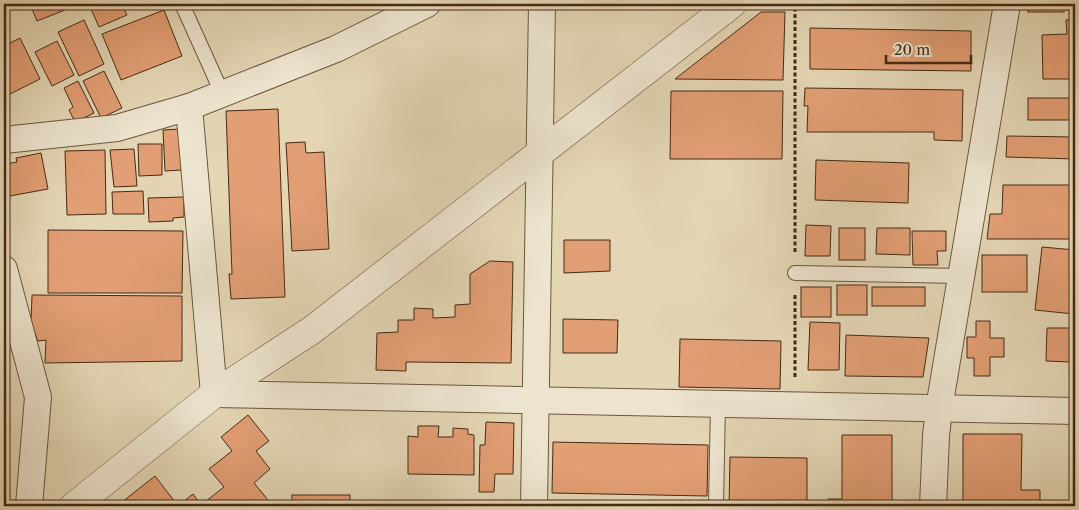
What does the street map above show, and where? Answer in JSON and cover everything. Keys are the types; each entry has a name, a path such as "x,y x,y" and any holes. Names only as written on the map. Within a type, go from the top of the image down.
{"street":[{"path":"4,140 118,128 188,107 336,49 427,4"},
{"path":"534,506 542,4"},
{"path":"74,506 214,394 312,330 732,4"},
{"path":"933,506 939,408 1007,4"},
{"path":"188,107 214,394"},
{"path":"4,269 38,397 29,506"},
{"path":"214,394 1075,411"}],"lane":[{"path":"182,4 222,93"},
{"path":"795,273 962,276"},
{"path":"716,506 718,404"}],"path":[{"path":"794,406 795,4"}],"building":[{"path":"30,4 80,4 37,21"},
{"path":"89,4 122,4 127,15 99,27"},
{"path":"1028,4 1064,4 1064,12 1028,12"},
{"path":"1068,4 1075,4 1075,11 1067,10"},
{"path":"164,10 182,56 121,80 102,34"},
{"path":"761,12 785,12 783,80 675,79"},
{"path":"84,20 104,64 79,76 58,32"},
{"path":"1066,20 1075,20 1075,79 1043,79 1042,35 1067,34"},
{"path":"810,28 971,31 971,71 810,69"},
{"path":"4,36 8,44 20,38 40,79 4,97"},
{"path":"57,41 74,75 52,86 35,52"},
{"path":"104,71 122,108 101,118 83,81"},
{"path":"78,81 94,113 75,122 69,110 73,107 64,88"},
{"path":"805,88 963,90 962,141 934,140 934,132 807,132 808,106 804,106"},
{"path":"671,91 783,91 782,159 670,159"},
{"path":"1028,98 1075,98 1075,120 1028,120"},
{"path":"278,109 285,297 231,299 229,274 232,274 226,111"},
{"path":"180,129 182,170 165,171 163,130"},
{"path":"1007,136 1075,137 1075,159 1006,157"},
{"path":"305,142 306,153 324,152 329,249 292,251 286,143"},
{"path":"138,144 162,144 162,175 139,176"},
{"path":"134,149 137,186 114,187 110,150"},
{"path":"105,150 106,214 67,215 65,151"},
{"path":"41,153 48,189 4,197 4,159 6,164 17,162 16,158"},
{"path":"816,160 909,163 908,203 815,200"},
{"path":"1003,185 1075,185 1075,239 987,239 990,214 1002,214"},
{"path":"143,191 144,214 113,214 112,192"},
{"path":"184,197 184,217 173,218 173,221 149,222 148,198"},
{"path":"806,225 831,226 830,256 805,256"},
{"path":"839,228 865,228 865,260 839,260"},
{"path":"877,228 910,228 910,255 876,254"},
{"path":"48,230 183,231 182,293 48,293"},
{"path":"912,231 946,231 946,251 937,251 938,265 913,265"},
{"path":"564,240 610,240 610,271 564,273"},
{"path":"1042,247 1075,250 1074,314 1035,310"},
{"path":"982,255 1027,255 1027,292 982,292"},
{"path":"490,261 513,262 511,363 406,362 406,371 376,370 377,333 398,332 398,320 414,320 414,308 433,309 433,318 455,317 455,305 470,304 470,274"},
{"path":"837,285 867,285 867,315 837,315"},
{"path":"801,287 831,287 831,317 801,317"},
{"path":"872,287 925,287 925,306 872,306"},
{"path":"32,295 182,296 182,361 45,363 46,340 38,341 31,323"},
{"path":"563,319 618,320 617,353 563,353"},
{"path":"976,321 990,321 990,338 1004,338 1004,357 990,357 990,376 974,376 974,358 967,358 967,337 976,337"},
{"path":"810,322 840,323 839,370 808,370"},
{"path":"1047,328 1071,328 1071,362 1046,361"},
{"path":"846,335 929,338 923,377 845,376"},
{"path":"680,339 781,341 780,389 679,387"},
{"path":"248,415 269,441 256,451 270,469 254,483 273,506 178,506 193,494 201,505 224,487 209,469 232,451 221,437"},
{"path":"486,422 514,423 513,474 495,474 494,492 479,492 480,445 485,445"},
{"path":"418,426 439,426 438,437 453,437 453,428 468,429 468,434 474,435 474,475 408,474 408,436 418,437"},
{"path":"963,434 1022,434 1021,490 1040,490 1040,502 1075,502 1075,506 963,506"},
{"path":"842,435 892,435 892,506 828,506 828,499 842,499"},
{"path":"553,442 708,445 707,496 552,493"},
{"path":"730,457 807,458 807,506 729,506"},
{"path":"4,470 10,481 4,484"},
{"path":"155,476 178,506 117,506"},
{"path":"292,495 350,495 350,506 292,506"}]}
